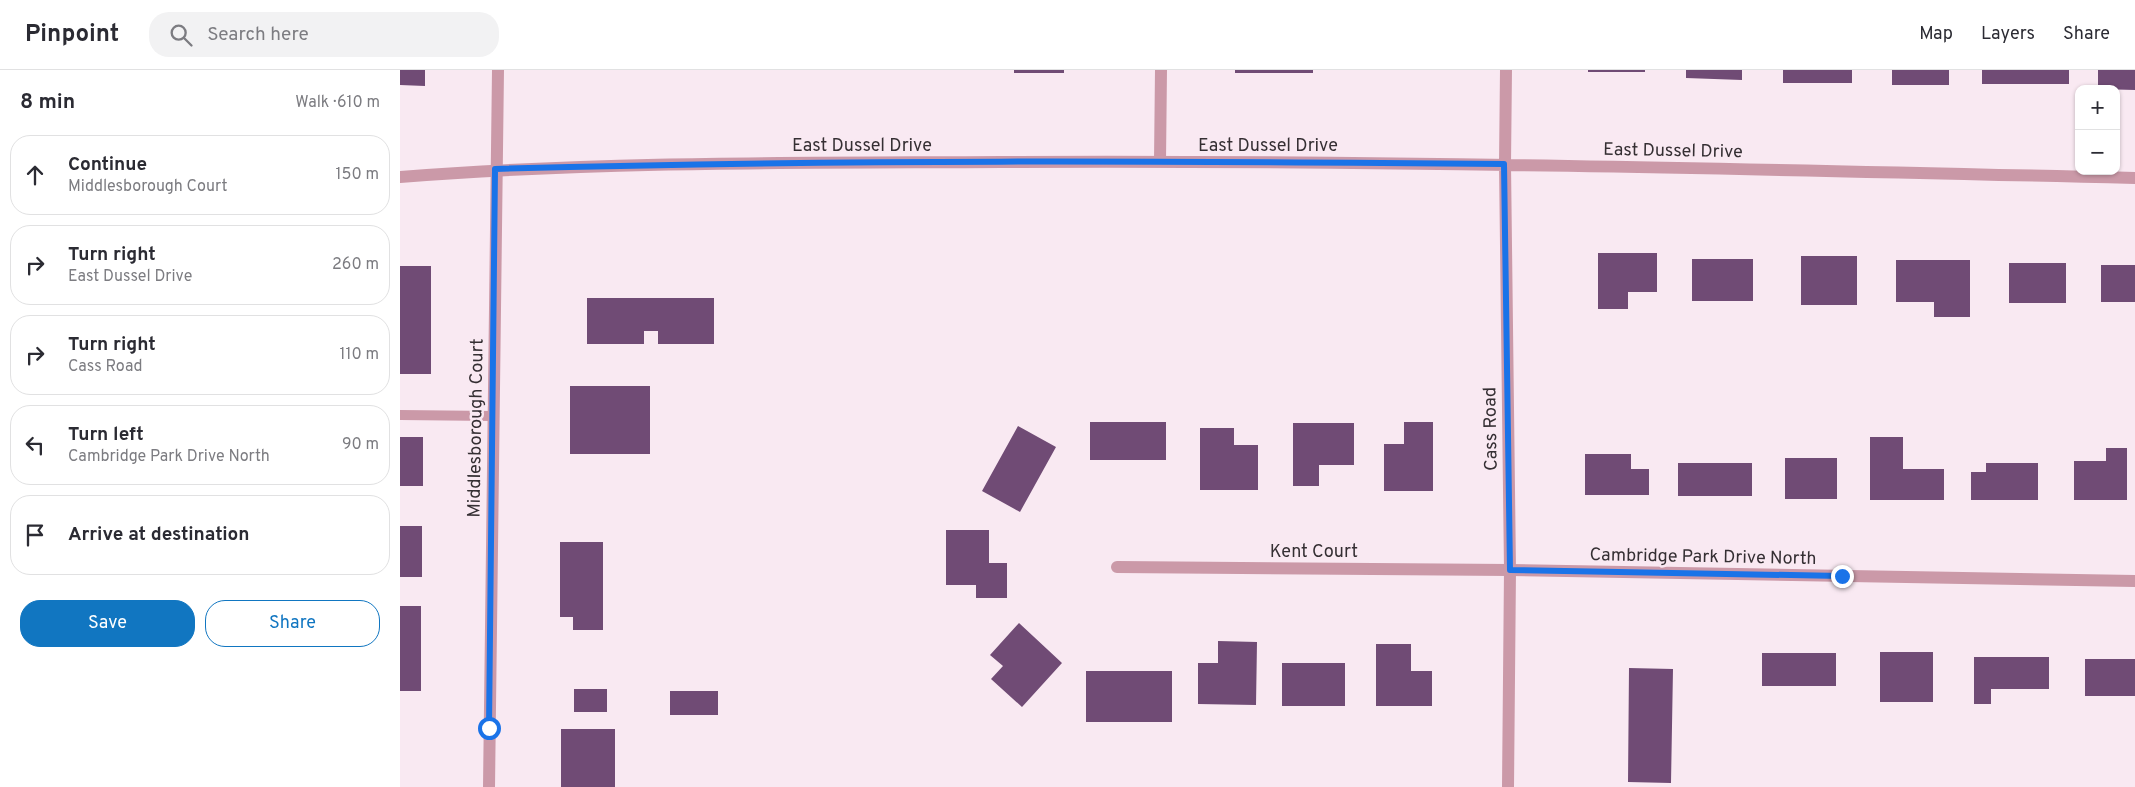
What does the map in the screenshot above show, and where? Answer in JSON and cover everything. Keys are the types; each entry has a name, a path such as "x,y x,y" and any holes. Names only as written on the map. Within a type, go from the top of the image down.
{"street":[{"name":"Middlesborough Court","path":"489,787 495,169 498,70"},
{"path":"1160,161 1161,70"},
{"name":"Cass Road","path":"1506,70 1504,164 1510,570 1508,787"},
{"name":"East Dussel Drive","path":"400,177 495,169 710,163 1160,161 1504,164 2135,178"},
{"name":"Kent Court","path":"1117,567 1510,570"},
{"name":"Cambridge Park Drive North","path":"1510,570 2135,581"}],"lane":[{"path":"400,415 493,416"}],"building":[{"path":"400,70 425,70 425,86 400,85"},
{"path":"1014,70 1064,70 1064,73 1014,73"},
{"path":"1235,70 1313,70 1313,73 1235,73"},
{"path":"1588,70 1645,70 1645,72 1588,72"},
{"path":"1686,70 1742,70 1742,80 1686,78"},
{"path":"1783,70 1852,70 1852,83 1783,83"},
{"path":"1892,70 1949,70 1949,85 1892,85"},
{"path":"1982,70 2069,70 2069,84 1982,84"},
{"path":"2098,70 2135,70 2135,90 2120,90 2120,85 2098,85"},
{"path":"1598,253 1657,253 1657,292 1628,292 1628,309 1598,309"},
{"path":"1801,256 1857,256 1857,305 1801,305"},
{"path":"1692,259 1753,259 1753,301 1692,301"},
{"path":"1896,260 1970,260 1970,317 1934,317 1934,302 1896,302"},
{"path":"2009,263 2066,263 2066,303 2009,303"},
{"path":"2101,265 2135,265 2135,302 2101,302"},
{"path":"400,266 431,266 431,374 400,374"},
{"path":"587,298 714,298 714,344 658,344 658,331 644,331 644,344 587,344"},
{"path":"570,386 650,386 650,454 570,454"},
{"path":"1090,422 1166,422 1166,460 1090,460"},
{"path":"1404,422 1433,422 1433,491 1384,491 1384,444 1404,444"},
{"path":"1293,423 1354,423 1354,465 1319,465 1319,486 1293,486"},
{"path":"1018,426 1056,447 1020,512 982,491"},
{"path":"1200,428 1234,428 1234,445 1258,445 1258,490 1200,490"},
{"path":"400,437 423,437 423,486 400,486"},
{"path":"1870,437 1903,437 1903,469 1944,469 1944,500 1870,500"},
{"path":"2106,448 2127,448 2127,500 2074,500 2074,461 2106,461"},
{"path":"1585,454 1631,454 1631,469 1649,469 1649,495 1585,495"},
{"path":"1785,458 1837,458 1837,499 1785,499"},
{"path":"1678,463 1752,463 1752,496 1678,496"},
{"path":"1986,463 2038,463 2038,500 1971,500 1971,472 1986,472"},
{"path":"400,526 422,526 422,577 400,577"},
{"path":"946,530 989,530 989,563 1007,563 1007,598 976,598 976,585 946,585"},
{"path":"560,542 603,542 603,630 573,630 573,617 560,617"},
{"path":"400,606 421,606 421,691 400,691"},
{"path":"1019,623 1062,663 1022,707 991,679 1003,666 990,655"},
{"path":"1218,641 1257,642 1256,705 1198,704 1198,663 1218,663"},
{"path":"1376,644 1411,644 1411,671 1432,671 1432,706 1376,706"},
{"path":"1880,652 1933,652 1933,702 1880,702"},
{"path":"1762,653 1836,653 1836,686 1762,686"},
{"path":"1974,657 2049,657 2049,689 1991,689 1991,704 1974,704"},
{"path":"2085,659 2135,659 2135,696 2085,696"},
{"path":"1282,663 1345,663 1345,706 1282,706"},
{"path":"1629,668 1673,669 1671,783 1628,782"},
{"path":"1086,671 1172,671 1172,722 1086,722"},
{"path":"574,689 607,689 607,712 574,712"},
{"path":"670,691 718,691 718,715 670,715"},
{"path":"561,729 615,729 615,787 561,787"}],"route":[{"path":"489,728 495,169 710,163 1160,161 1504,164 1510,570 1842,576"}]}
